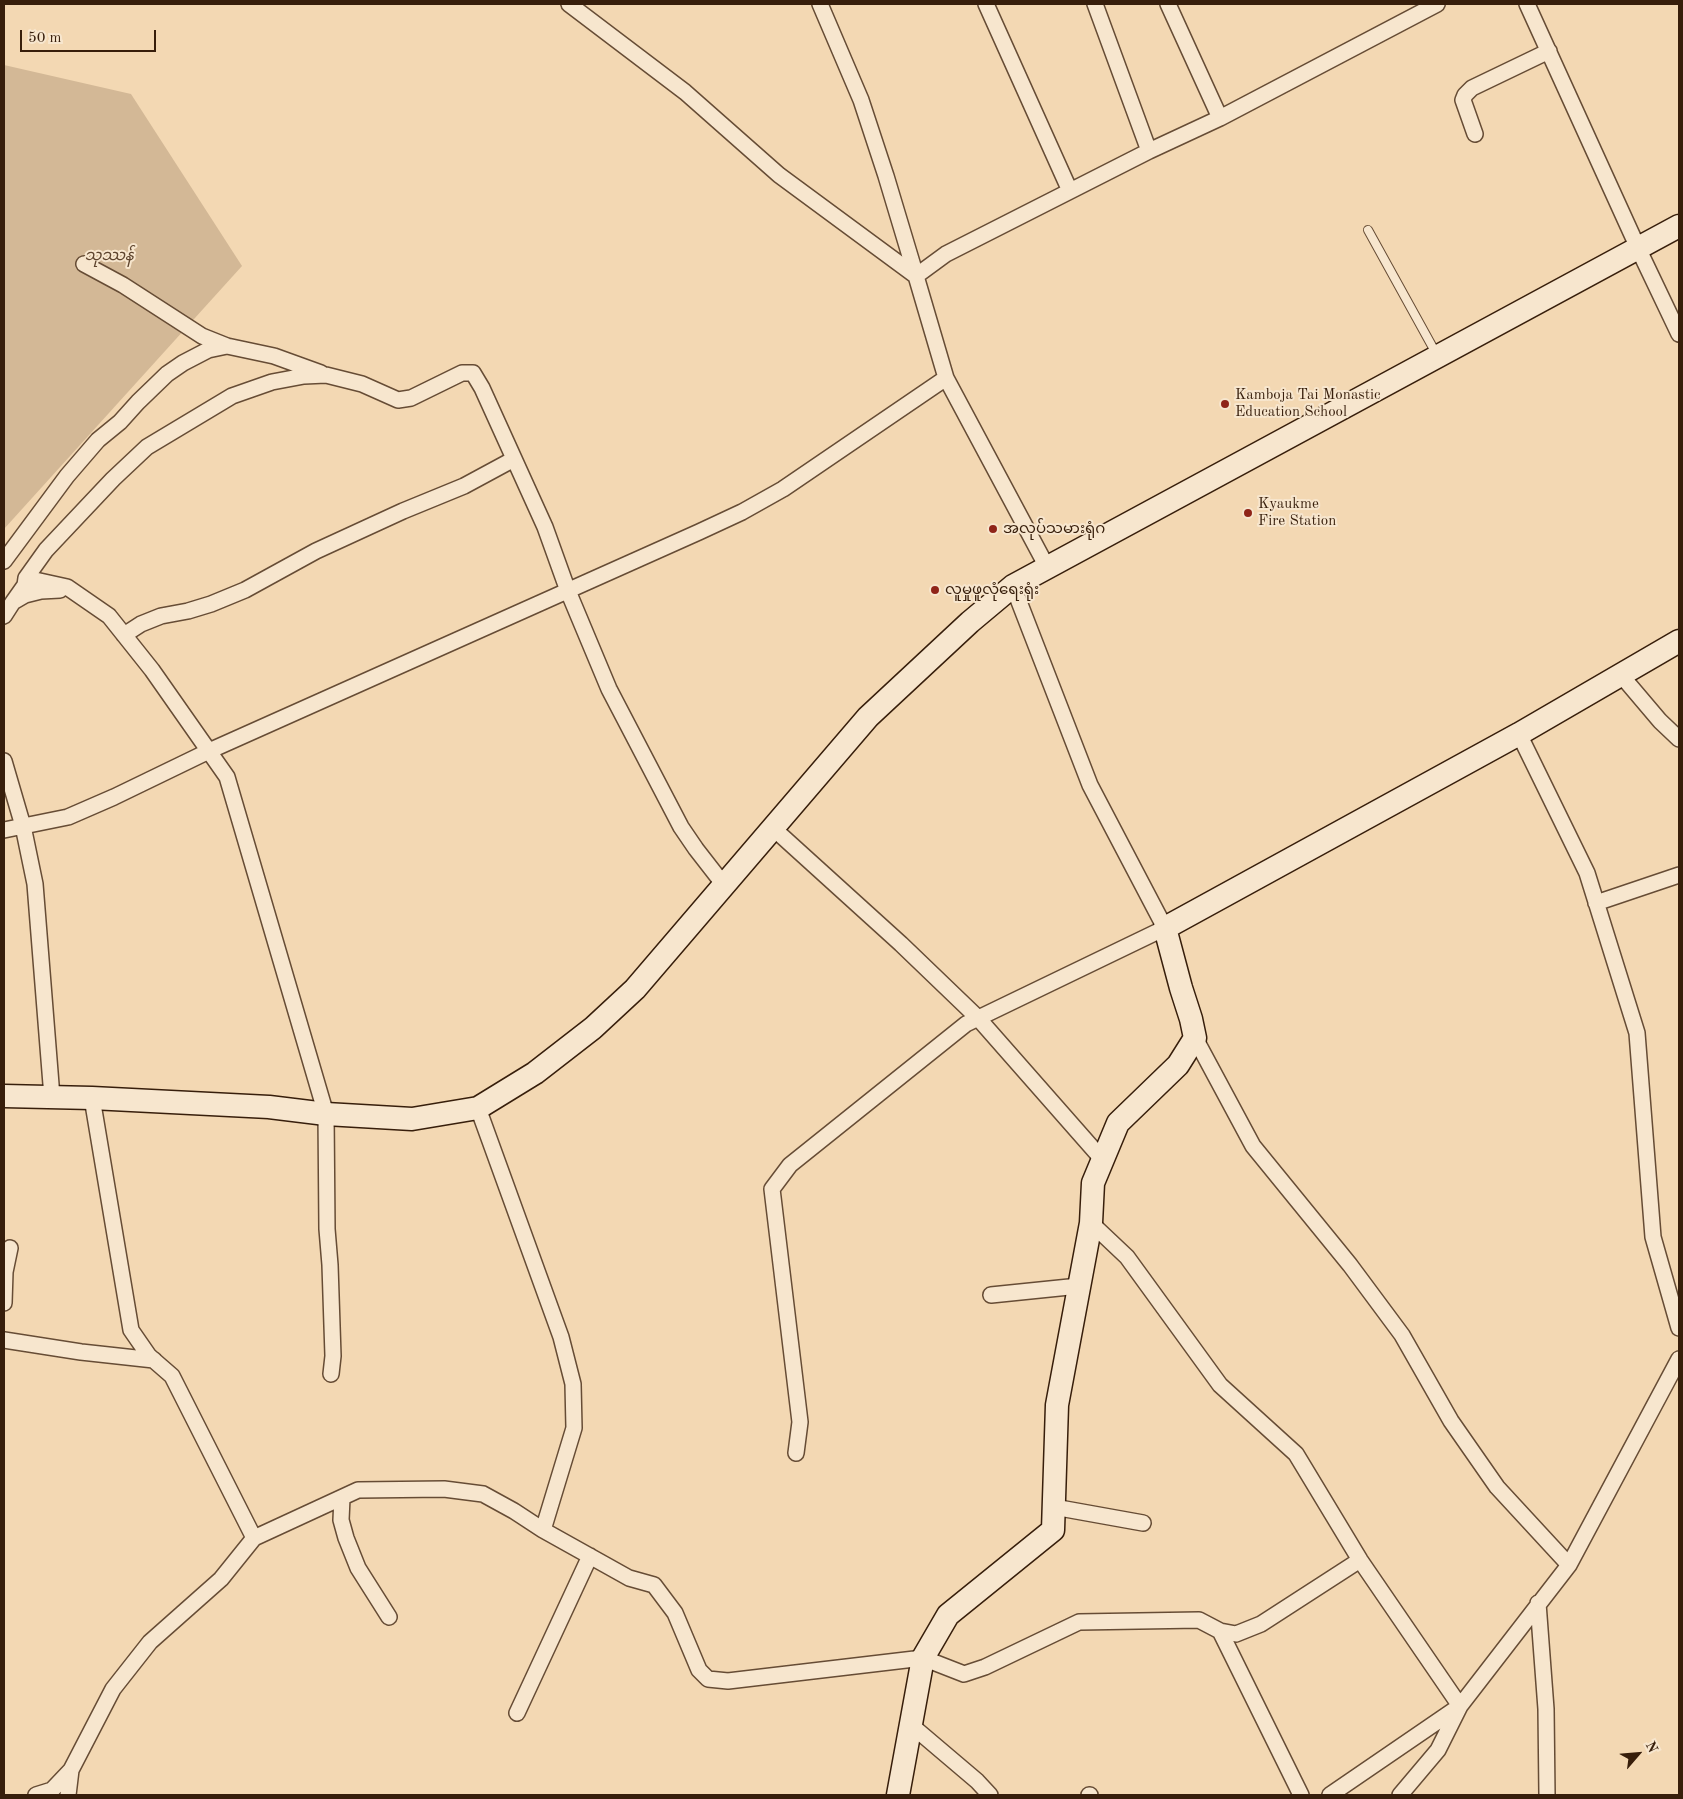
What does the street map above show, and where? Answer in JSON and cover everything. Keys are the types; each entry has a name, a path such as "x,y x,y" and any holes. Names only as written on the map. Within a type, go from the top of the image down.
{"street":[{"path":"569,4 685,92 779,174 916,276"},
{"path":"820,4 861,100 886,176 946,378 1047,568"},
{"path":"986,4 1070,191"},
{"path":"1095,4 1149,151"},
{"path":"1168,4 1220,118"},
{"path":"916,276 946,254 1149,151 1220,118 1437,4"},
{"path":"1527,4 1679,334"},
{"path":"1475,134 1464,100 1465,95 1472,88 1549,51"},
{"path":"4,1096 92,1098 269,1107 326,1114 412,1119 478,1108 535,1073 593,1028 635,989 868,717 970,622 1012,586 1679,226"},
{"path":"84,264 123,285 202,336 227,346 274,356 326,375 362,384 398,400 411,398 462,373 473,374 482,388 545,527 568,591 609,688 681,827 724,885"},
{"path":"4,561 68,476 98,440 120,422 167,374 208,350 227,346"},
{"path":"4,616 25,585 26,578 46,550 113,478 147,447 232,396 272,382 304,376 326,375"},
{"path":"4,830 68,817 114,798 209,751 742,512 783,489 946,378"},
{"path":"124,635 141,624 161,616 211,604 245,590 316,551 403,511 464,486 514,459"},
{"path":"26,578 67,587 109,616 152,670 227,777 326,1114 327,1229 333,1356 331,1374"},
{"path":"1012,586 1090,785 1165,928 1195,1038 1253,1146 1350,1265 1402,1335 1451,1421 1497,1487 1569,1564"},
{"path":"13,602 25,595 41,591 71,590"},
{"path":"796,1453 800,1422 772,1189 790,1165 966,1024 1165,928 1519,734 1679,641"},
{"path":"1621,675 1679,739"},
{"path":"1519,734 1587,873 1637,1033 1653,1237 1679,1328"},
{"path":"4,761 23,826 35,884 52,1097"},
{"path":"773,828 901,944 978,1018 1102,1159"},
{"path":"1596,903 1679,875"},
{"path":"898,1795 923,1658 948,1615 1053,1530 1057,1405 1091,1223 1093,1183 1118,1123 1178,1065 1195,1038"},
{"path":"92,1098 131,1330 154,1360 172,1376 254,1538"},
{"path":"478,1108 561,1337 573,1384 574,1428 543,1530"},
{"path":"1091,1223 1127,1257 1220,1385 1296,1454 1360,1560 1460,1706"},
{"path":"4,1303 5,1272 10,1248"},
{"path":"991,1295 1079,1286"},
{"path":"4,1340 81,1352 154,1360"},
{"path":"1400,1795 1438,1750 1460,1706 1569,1564 1679,1359"},
{"path":"36,1795 52,1790 71,1770 113,1689 150,1642 221,1579 254,1538 358,1490 444,1489 483,1494 629,1578 654,1585 674,1613 699,1670 708,1679 728,1681 923,1658 964,1674 985,1667 1079,1622 1199,1620 1220,1631 1236,1634 1261,1624 1360,1560"},
{"path":"342,1498 341,1520 346,1538 358,1568 389,1616"},
{"path":"1054,1506 1143,1523"},
{"path":"517,1713 590,1556"},
{"path":"1538,1603 1546,1709 1547,1795"},
{"path":"1220,1631 1301,1795"},
{"path":"1330,1795 1460,1706"},
{"path":"911,1725 977,1781 990,1795"},
{"path":"68,1795 71,1770"}],"lane":[{"path":"1368,230 1438,356"}],"green space":[{"name":"သုဿန်","path":"4,65 131,94 242,266 4,529"}],"place":[{"name":"Kamboja Tai Monastic Education School","path":"1225,404"},
{"name":"Kyaukme Fire Station","path":"1248,513"},
{"name":"အလုပ်သမားရုံဂ","path":"993,529"},
{"name":"လူမှုဖူလုံရေးရုံး","path":"935,590"}]}
